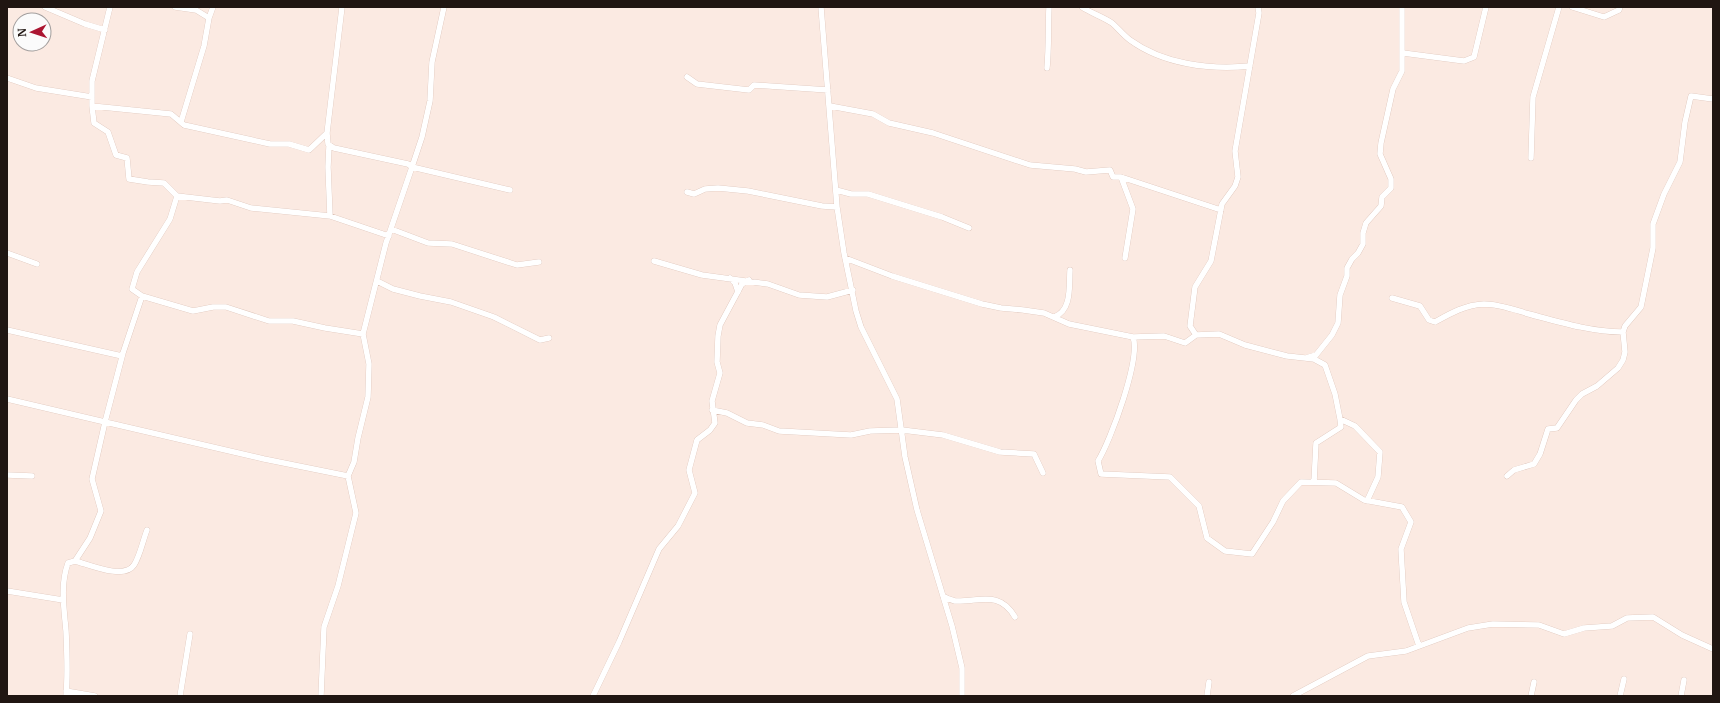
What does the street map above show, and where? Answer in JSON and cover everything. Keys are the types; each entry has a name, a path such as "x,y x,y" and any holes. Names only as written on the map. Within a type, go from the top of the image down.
{"street":[{"path":"45,7 84,24 105,30"},
{"path":"110,7 92,81 92,106 94,123 108,132 116,155 127,158 129,179 164,183 177,196 220,201 227,200 251,208 330,216 389,236"},
{"path":"175,7 196,10 209,18"},
{"path":"181,122 204,46 209,18 214,7"},
{"path":"330,216 328,167 329,146 327,142 327,133 342,7"},
{"path":"321,696 324,627 338,586 356,513 348,476 354,462 368,397 368,364 362,334 391,229 422,137 430,100 432,62 444,7"},
{"path":"821,7 837,207 845,258 853,290 856,311 861,327 897,399 905,457 917,510 943,596 962,668 962,696"},
{"path":"1047,68 1049,49 1049,7"},
{"path":"1082,7 1112,23 1129,39 1152,53 1195,65 1216,67 1250,66"},
{"path":"1196,335 1190,326 1195,287 1211,260 1222,204 1235,186 1238,177 1235,151 1259,13 1258,7"},
{"path":"1306,358 1316,355 1332,334 1338,322 1340,315 1340,295 1348,268 1352,259 1358,253 1363,244 1363,233 1366,223 1381,206 1382,197 1391,188 1391,179 1380,154 1393,89 1402,71 1402,7"},
{"path":"1403,53 1464,61 1470,60 1474,57 1486,7"},
{"path":"1531,158 1533,97 1559,7"},
{"path":"1572,7 1604,17 1619,10 1620,7"},
{"path":"686,77 697,84 749,90 754,85 828,90"},
{"path":"7,78 36,88 92,97"},
{"path":"1506,476 1514,470 1534,464 1540,454 1548,429 1557,428 1576,400 1582,394 1597,386 1618,368 1625,352 1623,332 1625,326 1641,307 1653,248 1653,224 1664,194 1680,162 1684,122 1691,96 1713,99"},
{"path":"92,106 171,114 184,125 270,144 289,144 309,150 327,133"},
{"path":"830,106 872,114 889,123 933,133 1030,165 1075,169 1086,172 1110,170 1113,177 1121,177 1220,210"},
{"path":"329,146 510,190"},
{"path":"1121,177 1133,209 1125,258"},
{"path":"688,192 694,194 705,189 718,188 748,191 822,206 837,207"},
{"path":"836,190 851,194 868,194 942,217 969,228"},
{"path":"177,196 170,219 137,272 132,289 142,296 193,311 213,307 226,307 270,321 293,321 362,334"},
{"path":"391,229 428,242 452,244 517,265 539,262"},
{"path":"7,253 37,264"},
{"path":"845,258 892,276 982,304 1001,308 1044,313 1069,324 1133,337 1164,336 1185,343 1196,335 1220,334 1245,345 1275,353 1314,359 1325,365 1335,394 1341,427 1316,443 1314,482"},
{"path":"654,261 702,275 749,280 768,284 799,295 827,297 853,290"},
{"path":"1054,318 1064,311 1067,304 1070,270"},
{"path":"730,278 738,292"},
{"path":"593,696 619,642 659,549 678,526 695,493 689,470 697,440 710,430 715,423 712,410 712,401 720,373 717,362 720,325 742,284 749,280"},
{"path":"377,281 393,289 452,302 494,317 540,340 549,338"},
{"path":"75,561 90,538 101,511 92,480 122,356 142,296"},
{"path":"1392,298 1420,306 1429,320 1435,322 1455,310 1484,304 1596,330 1623,332"},
{"path":"7,330 122,356"},
{"path":"1133,337 1135,342 1134,354 1121,409 1104,451 1098,460 1101,474 1170,477 1199,506 1207,538 1225,551 1252,554 1273,522 1283,501 1301,482 1336,483 1364,500 1402,507 1411,522 1401,549 1404,602 1419,646"},
{"path":"7,399 264,459 348,476"},
{"path":"712,410 727,413 747,422 779,430 851,435 870,431 902,430 943,435 1000,452 1034,454 1043,473"},
{"path":"1340,419 1354,426 1380,452 1378,477 1367,501"},
{"path":"7,475 32,476"},
{"path":"95,696 66,694 66,633 63,600 65,571 68,563 75,561 103,569 121,572 129,571 135,564 147,530"},
{"path":"7,591 63,600"},
{"path":"943,596 953,601 986,598 998,601 1009,607 1015,617"},
{"path":"1293,696 1368,656 1406,651 1468,628 1494,624 1539,624 1564,634 1584,628 1612,626 1627,618 1653,617 1682,635 1713,649"},
{"path":"180,696 190,634"},
{"path":"1620,696 1624,680"},
{"path":"1681,696 1684,680"},
{"path":"1208,696 1210,682"},
{"path":"1531,696 1534,682"}]}
